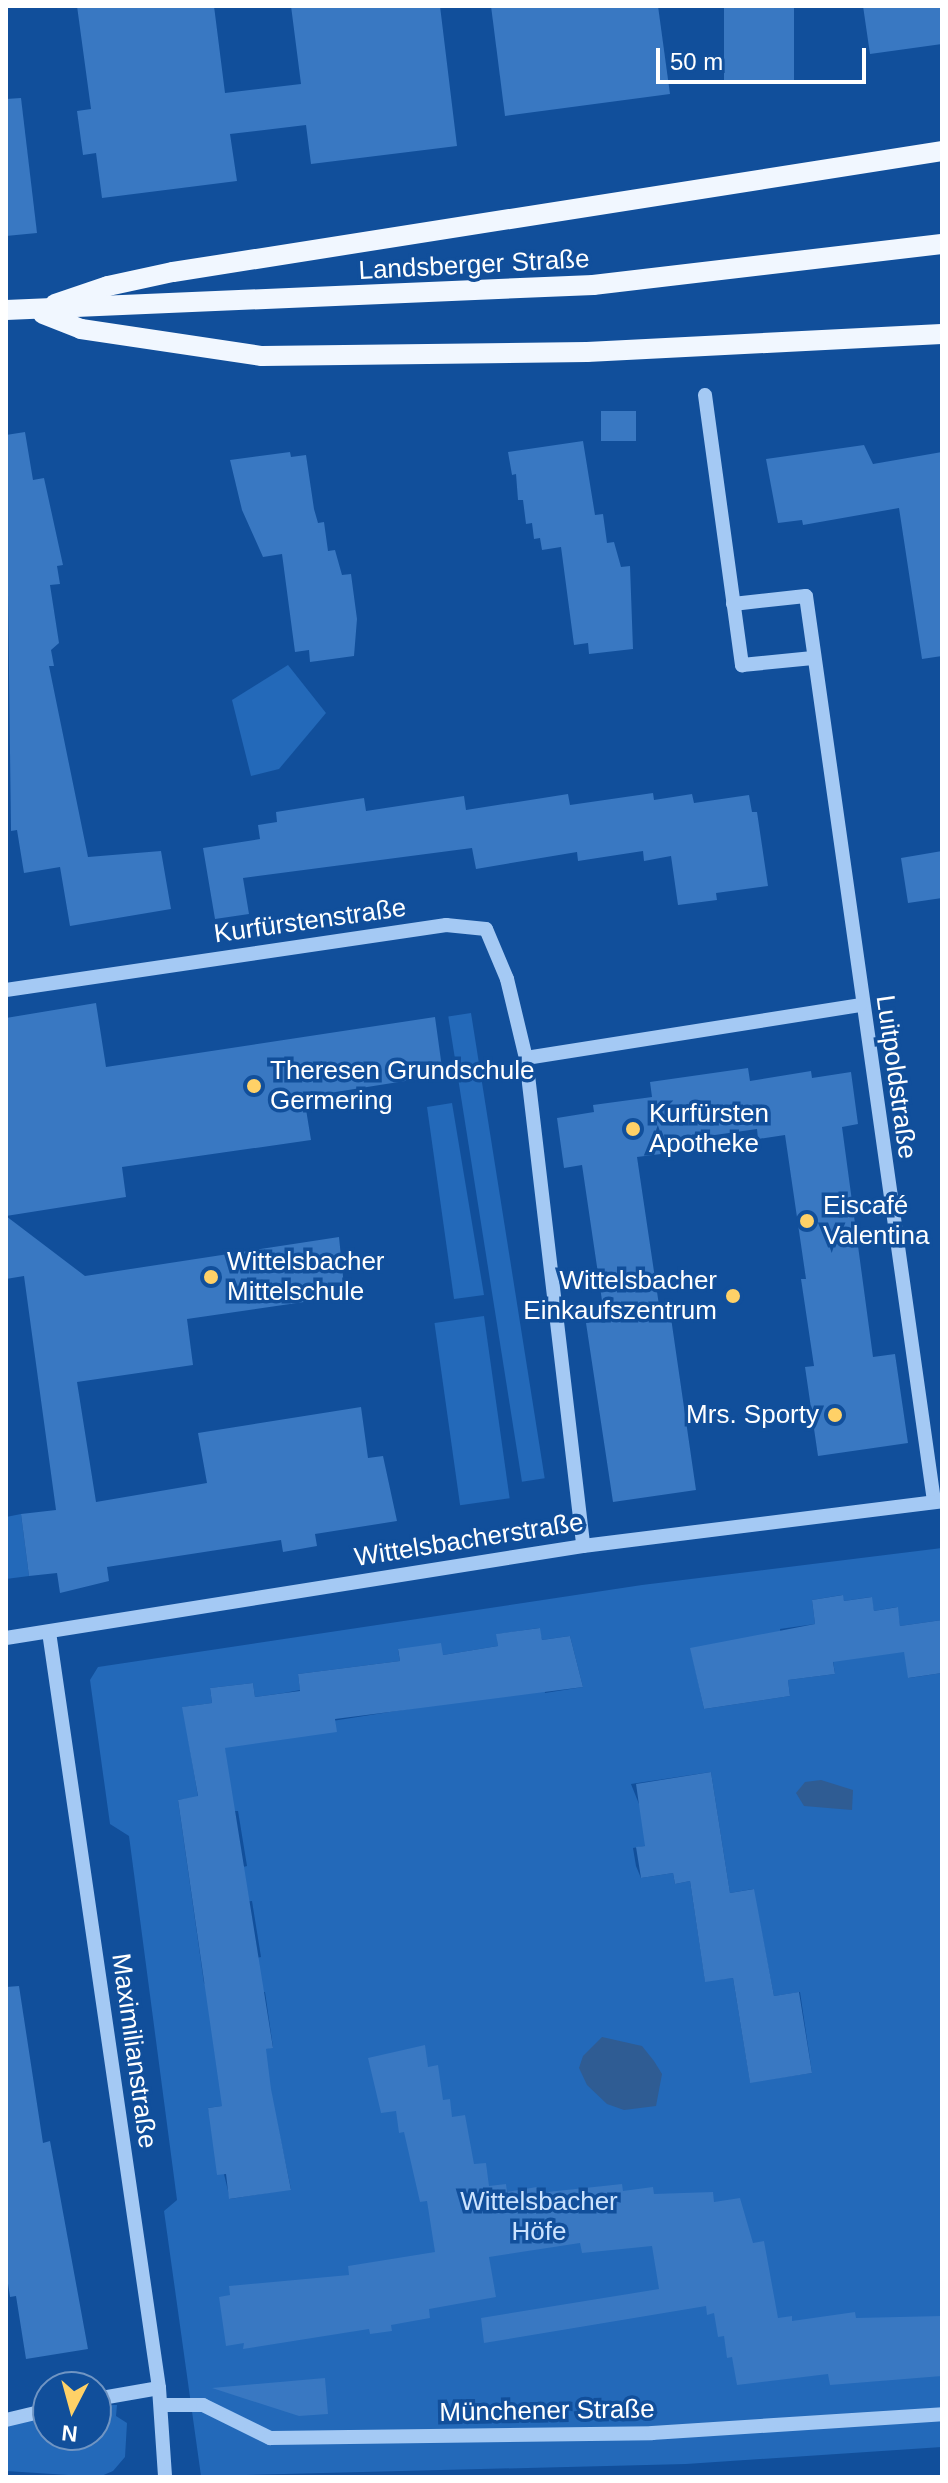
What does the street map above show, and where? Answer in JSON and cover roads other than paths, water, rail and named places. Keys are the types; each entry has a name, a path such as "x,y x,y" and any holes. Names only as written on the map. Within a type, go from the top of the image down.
{"main road":[{"path":"36,311 108,286 173,272 942,151"},
{"name":"Landsberger Straße","path":"6,310 593,285 942,244"},
{"path":"36,311 81,329 262,356 587,352 942,334"}],"street":[{"path":"705,395 742,665 813,658"},
{"name":"Luitpoldstraße","path":"733,604 806,596 860,1005 938,1501"},
{"name":"Kurfürstenstraße","path":"6,990 465,923 493,936 526,1058 583,1546"},
{"path":"526,1058 860,1005"},
{"name":"Wittelsbacherstraße","path":"6,1638 583,1546 938,1501"},
{"name":"Maximilianstraße","path":"49,1632 159,2388 165,2477"},
{"path":"112,2396 159,2388"},
{"name":"Münchener Straße","path":"161,2405 203,2405 270,2438 652,2433 942,2414"},
{"path":"6,2420 32,2414"}],"place":[{"name":"Theresen Grundschule Germering","path":"254,1086"},
{"name":"Kurfürsten Apotheke","path":"633,1129"},
{"name":"Eiscafé Valentina","path":"807,1221"},
{"name":"Wittelsbacher Mittelschule","path":"211,1277"},
{"name":"Wittelsbacher Einkaufszentrum","path":"733,1296"},
{"name":"Mrs. Sporty","path":"835,1415"}],"park label":[{"name":"Wittelsbacher Höfe","path":"539,2217"}]}
